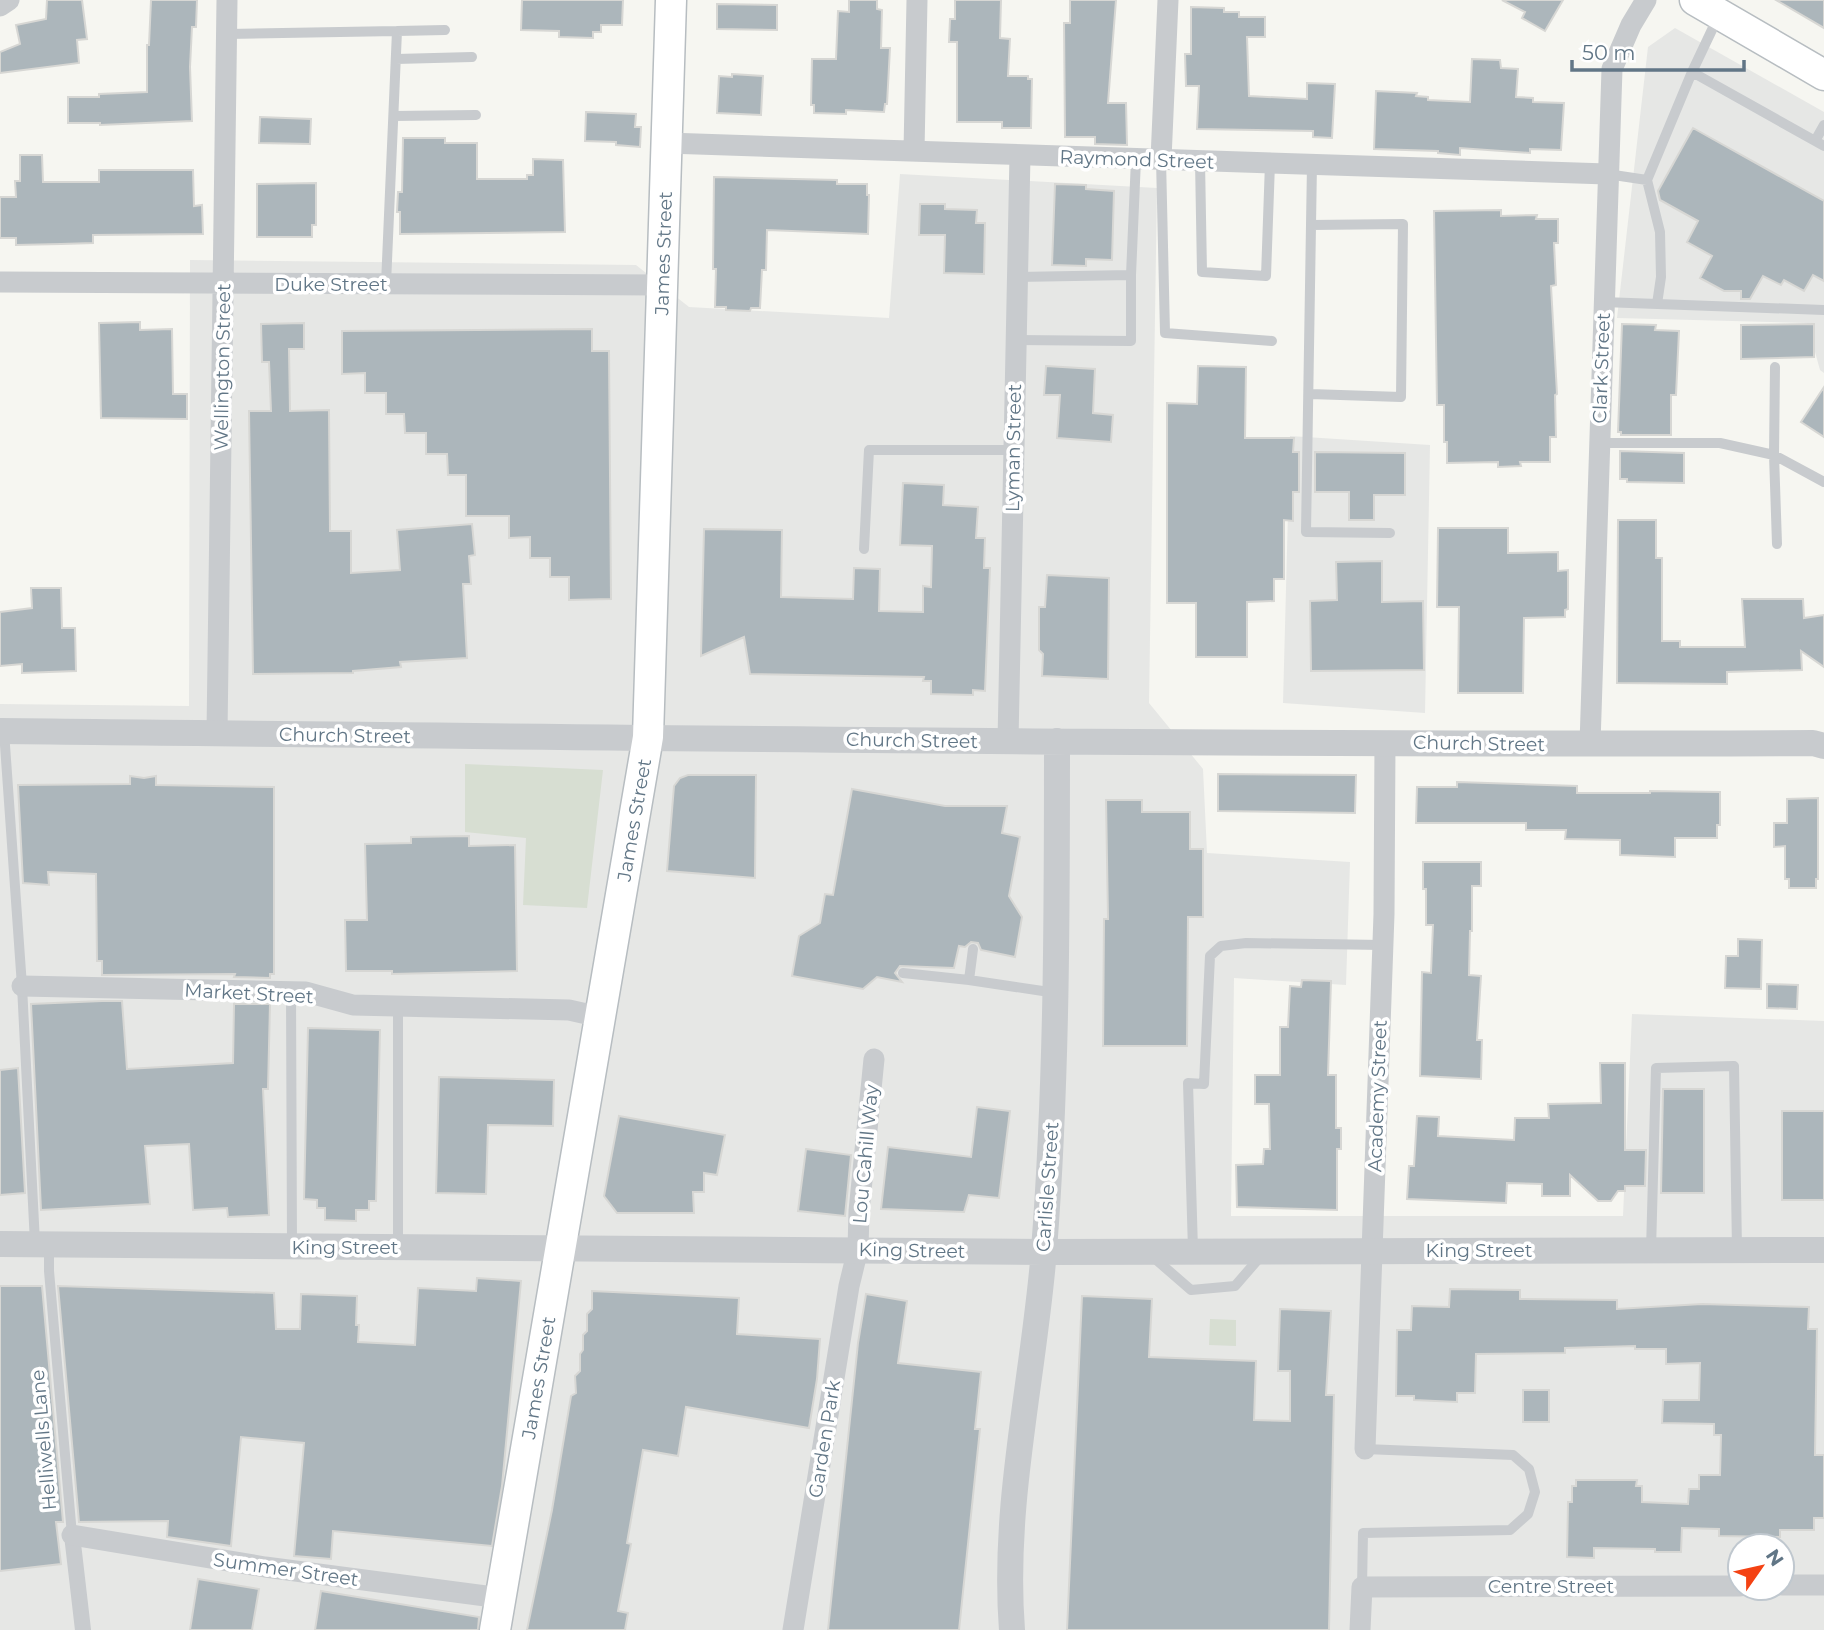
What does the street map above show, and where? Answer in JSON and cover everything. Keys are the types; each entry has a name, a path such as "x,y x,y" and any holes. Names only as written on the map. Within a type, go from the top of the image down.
{"main road":[{"name":"James Street","path":"495,1630 648,737 671,0"},
{"path":"1707,7 1824,75"}],"street":[{"path":"0,6 9,0"},
{"name":"Wellington Street","path":"217,733 227,0"},
{"path":"914,151 917,0"},
{"path":"1160,159 1168,0"},
{"name":"Clark Street","path":"1590,744 1612,69 1631,25 1646,0"},
{"name":"Raymond Street","path":"667,143 1607,174"},
{"name":"Lyman Street","path":"1008,741 1020,155"},
{"name":"Duke Street","path":"0,282 662,285"},
{"name":"Church Street","path":"2,732 1008,741 1814,743 1824,746"},
{"name":"Carlisle Street","path":"1012,1630 1009,1591 1011,1533 1044,1252 1056,1037 1057,741"},
{"name":"Academy Street","path":"1365,1449 1382,945 1385,742"},
{"name":"Market Street","path":"22,986 291,991 306,992 353,1005 569,1010 600,1017"},
{"name":"Lou Cahill Way","path":"858,1249 859,1212 874,1059"},
{"name":"King Street","path":"0,1244 1044,1252 1824,1250"},
{"name":"Garden Park","path":"793,1630 849,1286 858,1249"},
{"name":"Summer Street","path":"72,1535 261,1566 501,1598"},
{"name":"Helliwells Lane","path":"72,1535 83,1630"},
{"path":"1796,1586 1824,1585"},
{"name":"Centre Street","path":"1362,1587 1726,1586"},
{"path":"1360,1630 1362,1587"}],"lane":[{"path":"1657,304 1661,277 1660,232 1647,180 1692,72 1707,7"},
{"path":"227,34 445,30"},
{"path":"386,284 397,31"},
{"path":"396,60 472,57"},
{"path":"1692,72 1819,143 1824,125"},
{"path":"394,116 476,115"},
{"path":"1015,340 1131,341 1136,159"},
{"path":"1160,159 1165,333 1272,341"},
{"path":"1200,161 1202,272 1266,276 1270,163"},
{"path":"1312,164 1306,532 1391,533"},
{"path":"1607,174 1647,180"},
{"path":"1310,394 1401,397 1404,224 1311,225"},
{"path":"1017,277 1131,275"},
{"path":"1603,302 1824,310"},
{"path":"1775,368 1777,544"},
{"path":"1599,443 1720,443 1774,455 1824,482"},
{"path":"864,549 869,450 1013,450"},
{"name":"Helliwells Lane","path":"2,732 42,1246 49,1271 72,1535"},
{"path":"1193,1251 1188,1083 1204,1084 1210,956 1221,946 1246,943 1382,945"},
{"path":"969,980 973,949"},
{"path":"904,972 1056,993"},
{"path":"291,991 292,1247"},
{"path":"398,1006 398,1248"},
{"path":"1651,1250 1656,1068 1734,1066 1737,1250"},
{"path":"1146,1251 1191,1290 1235,1286 1266,1250"},
{"path":"1362,1587 1363,1533 1510,1530 1528,1514 1535,1492 1529,1469 1513,1455 1365,1449"}],"shaded area":[{"path":"1675,28 1824,112 1824,373 1820,370 1807,323 1617,318 1648,47"},
{"path":"900,174 1157,188 1149,703 1203,769 1207,853 1350,862 1346,985 1234,978 1231,1216 1623,1216 1632,1014 1824,1021 1824,1630 0,1630 0,704 189,706 190,260 636,265 689,307 889,318"},
{"path":"1290,436 1430,445 1425,713 1283,703"},
{"path":"465,764 603,770 587,908 523,905 526,838 465,832"},
{"path":"1210,1319 1236,1320 1236,1346 1209,1345"}],"building":[{"path":"47,0 82,0 87,39 77,40 79,63 0,73 0,52 20,44 16,25 46,19"},
{"path":"151,0 197,0 196,27 192,27 190,67 192,121 100,125 68,123 68,97 147,92"},
{"path":"522,0 623,0 622,25 601,25 601,32 593,32 593,38 559,37 559,31 521,30"},
{"path":"849,0 877,0 877,9 882,10 881,48 890,48 887,104 884,112 846,110 846,114 814,113 814,105 811,105 812,59 836,59 838,11 849,12"},
{"path":"955,0 1001,0 1000,38 1010,39 1008,76 1028,76 1028,79 1032,79 1031,128 1002,128 1002,122 957,122 957,42 949,42 950,19 955,19"},
{"path":"1070,0 1116,0 1108,103 1126,103 1127,145 1095,144 1095,137 1065,137 1064,23 1070,23"},
{"path":"1502,0 1563,0 1545,31 1522,18 1525,12"},
{"path":"1776,0 1824,0 1824,28"},
{"path":"717,4 777,5 777,30 717,29"},
{"path":"1191,7 1224,8 1224,12 1239,12 1239,17 1265,17 1265,37 1247,37 1249,96 1307,99 1307,83 1335,84 1332,138 1313,137 1313,131 1197,129 1199,86 1186,86 1185,54 1191,54"},
{"path":"1472,59 1500,60 1501,68 1518,69 1516,97 1533,98 1533,102 1564,103 1561,150 1530,149 1530,153 1460,148 1460,155 1438,151 1374,149 1376,91 1417,93 1416,96 1428,97 1428,100 1470,102"},
{"path":"732,74 763,76 761,115 717,113 719,76 732,77"},
{"path":"586,112 636,114 635,127 641,127 640,147 616,145 616,142 585,141"},
{"path":"260,117 311,119 310,144 259,143"},
{"path":"1693,128 1824,201 1824,281 1813,275 1804,291 1784,280 1781,285 1763,276 1750,299 1741,299 1741,291 1724,291 1700,278 1712,256 1687,242 1698,221 1660,200 1658,191"},
{"path":"403,138 445,138 445,143 477,143 477,179 527,179 527,175 533,175 533,159 563,160 565,232 400,234 400,212 397,212 398,192 402,192"},
{"path":"20,155 42,155 43,182 99,182 99,170 193,170 194,206 202,205 203,234 93,235 93,243 16,245 16,238 0,238 0,197 16,197 15,181 20,181"},
{"path":"714,177 837,180 837,184 867,184 868,234 767,230 766,270 762,270 760,308 751,308 750,311 715,307"},
{"path":"316,183 316,225 312,225 312,237 257,237 257,184"},
{"path":"1055,184 1086,185 1086,189 1114,191 1112,260 1086,259 1086,266 1052,265"},
{"path":"920,204 945,204 945,209 977,210 976,223 985,223 984,274 944,273 945,235 919,235"},
{"path":"1501,210 1501,216 1537,215 1536,219 1558,219 1558,243 1554,243 1556,285 1551,286 1557,394 1556,437 1550,437 1550,462 1520,462 1521,466 1498,467 1498,462 1447,463 1444,405 1437,405 1434,211"},
{"path":"140,322 140,330 172,329 173,394 187,394 187,419 101,418 99,323"},
{"path":"304,323 304,349 289,349 290,411 329,410 330,531 351,531 351,573 400,570 397,530 472,524 475,555 469,556 471,584 463,584 467,658 400,662 401,667 353,673 253,674 249,411 271,411 269,362 262,362 261,324"},
{"path":"1622,324 1656,325 1655,330 1679,331 1676,395 1671,395 1671,435 1621,435 1621,432 1618,432"},
{"path":"1814,324 1814,357 1741,359 1741,325"},
{"path":"592,329 592,351 609,351 611,599 569,600 569,577 550,577 550,558 530,558 530,537 509,538 509,516 466,516 466,475 448,475 447,454 426,454 426,433 405,433 404,414 386,414 386,393 365,393 365,373 342,374 342,331"},
{"path":"1046,366 1095,369 1093,413 1113,415 1111,442 1057,438 1060,395 1044,395"},
{"path":"1198,366 1246,367 1245,438 1294,438 1293,452 1299,452 1299,492 1293,492 1293,521 1284,520 1284,579 1274,579 1274,601 1247,602 1247,657 1196,657 1196,603 1167,603 1167,403 1197,404"},
{"path":"1824,387 1824,437 1801,422"},
{"path":"1620,451 1684,453 1684,483 1627,482 1627,479 1620,479"},
{"path":"1315,452 1405,453 1405,495 1374,495 1374,520 1349,520 1349,492 1315,492"},
{"path":"903,483 944,485 943,505 978,507 976,538 985,538 984,568 990,568 985,691 973,690 973,695 931,694 931,681 923,681 924,677 750,674 744,637 701,656 704,529 782,530 781,597 853,599 854,568 880,569 879,611 923,612 923,586 931,587 932,546 900,545"},
{"path":"1618,520 1656,520 1656,558 1662,558 1662,641 1680,641 1680,647 1745,647 1742,599 1803,599 1804,618 1824,615 1824,667 1801,651 1802,670 1727,672 1727,684 1617,683"},
{"path":"1438,528 1508,528 1508,553 1558,552 1558,571 1568,570 1568,609 1565,610 1565,617 1524,618 1523,693 1458,693 1459,607 1437,607"},
{"path":"1382,561 1382,602 1423,601 1424,670 1311,671 1310,601 1337,600 1336,562"},
{"path":"1047,575 1109,578 1108,679 1042,676 1039,607 1045,607"},
{"path":"31,588 61,588 62,628 75,628 76,671 22,673 22,664 0,666 0,612 32,608"},
{"path":"1218,774 1356,775 1355,813 1218,811"},
{"path":"688,775 756,775 755,878 667,871 674,786 680,778"},
{"path":"130,776 156,776 156,785 274,787 274,974 270,974 270,978 234,977 235,974 102,975 102,961 97,961 96,874 48,872 49,885 23,883 18,785 130,784"},
{"path":"1457,782 1577,786 1577,793 1720,792 1720,825 1717,825 1717,838 1675,838 1675,857 1620,855 1620,840 1565,839 1566,830 1526,830 1526,823 1416,823 1417,787 1457,787"},
{"path":"852,789 945,806 1007,806 1002,833 1020,837 1009,896 1022,917 1015,957 981,950 978,943 971,942 965,947 959,946 954,968 900,966 895,973 902,982 877,977 863,989 792,976 799,936 820,923 825,894 833,895"},
{"path":"1818,798 1816,888 1789,888 1789,879 1785,879 1785,846 1774,847 1774,823 1787,823 1787,799"},
{"path":"1106,800 1142,800 1142,812 1190,812 1190,849 1203,849 1203,917 1188,917 1187,1046 1103,1046 1104,919 1108,919"},
{"path":"469,836 469,846 515,845 517,971 392,974 392,971 346,971 345,920 367,920 365,844 411,843 411,837"},
{"path":"1423,862 1481,862 1481,886 1472,886 1469,975 1481,976 1477,1040 1482,1040 1481,1079 1420,1076 1422,972 1431,973 1433,925 1426,925"},
{"path":"1738,939 1762,940 1761,989 1725,988 1726,956 1738,956"},
{"path":"1302,980 1331,981 1328,1075 1336,1075 1336,1128 1341,1128 1341,1149 1337,1149 1337,1210 1237,1207 1236,1165 1263,1164 1264,1149 1270,1149 1269,1104 1255,1104 1255,1075 1280,1075 1280,1027 1288,1027 1290,986 1301,987"},
{"path":"1767,984 1798,985 1797,1009 1767,1008"},
{"path":"122,1001 127,1069 233,1063 234,1004 270,1004 268,1089 263,1089 269,1215 228,1217 227,1208 193,1210 189,1144 145,1146 150,1204 41,1210 31,1004"},
{"path":"308,1028 380,1030 376,1201 369,1201 369,1210 356,1210 356,1221 325,1220 325,1208 317,1208 317,1200 304,1199"},
{"path":"1600,1063 1625,1063 1625,1150 1646,1150 1645,1186 1625,1186 1625,1191 1618,1191 1611,1201 1598,1201 1570,1175 1570,1196 1542,1196 1542,1184 1507,1183 1506,1203 1407,1199 1409,1166 1414,1166 1417,1116 1439,1117 1438,1136 1514,1140 1515,1118 1549,1118 1548,1104 1601,1103"},
{"path":"18,1068 25,1193 0,1195 0,1070"},
{"path":"439,1077 554,1080 553,1126 488,1125 486,1194 436,1193"},
{"path":"1663,1089 1704,1089 1704,1193 1661,1193"},
{"path":"977,1107 1010,1111 999,1198 969,1195 964,1212 881,1209 888,1147 971,1157"},
{"path":"1782,1111 1824,1111 1824,1200 1782,1200"},
{"path":"619,1116 725,1135 717,1175 704,1173 704,1192 693,1192 694,1213 617,1213 604,1196"},
{"path":"806,1149 851,1155 845,1216 798,1211"},
{"path":"477,1278 521,1281 502,1486 492,1546 333,1531 331,1559 294,1556 304,1443 241,1437 231,1546 167,1537 168,1521 79,1522 58,1286 274,1293 276,1329 300,1329 301,1294 357,1296 358,1342 415,1345 418,1288 476,1291"},
{"path":"0,1286 42,1286 63,1522 56,1522 61,1564 0,1571"},
{"path":"1450,1289 1520,1290 1520,1299 1617,1300 1617,1309 1702,1304 1809,1307 1808,1329 1817,1329 1815,1455 1824,1455 1824,1518 1814,1518 1814,1530 1726,1532 1726,1536 1719,1536 1719,1529 1682,1528 1681,1552 1594,1548 1594,1558 1567,1557 1568,1502 1572,1502 1572,1486 1576,1486 1576,1480 1637,1480 1636,1486 1642,1486 1642,1502 1688,1504 1689,1489 1699,1489 1699,1475 1720,1475 1721,1435 1714,1435 1714,1424 1662,1423 1663,1400 1699,1400 1700,1363 1666,1364 1666,1349 1635,1349 1635,1346 1565,1348 1565,1353 1476,1354 1475,1393 1457,1393 1457,1402 1414,1400 1414,1396 1396,1396 1397,1330 1411,1330 1412,1306 1449,1307"},
{"path":"592,1291 739,1298 737,1334 820,1339 809,1428 686,1407 678,1456 643,1450 627,1543 631,1544 618,1611 628,1613 625,1630 527,1630 552,1510 571,1396 576,1393 575,1376 580,1371 587,1314 592,1309"},
{"path":"866,1294 907,1301 898,1363 981,1372 975,1429 980,1429 959,1630 828,1630 858,1343"},
{"path":"1082,1296 1152,1299 1149,1357 1256,1361 1254,1420 1290,1421 1290,1371 1278,1371 1280,1309 1331,1311 1326,1395 1334,1395 1329,1630 1067,1630"},
{"path":"1523,1390 1549,1390 1549,1422 1523,1422"},
{"path":"198,1579 259,1589 252,1630 190,1630"},
{"path":"321,1591 479,1617 478,1630 315,1630"}]}
